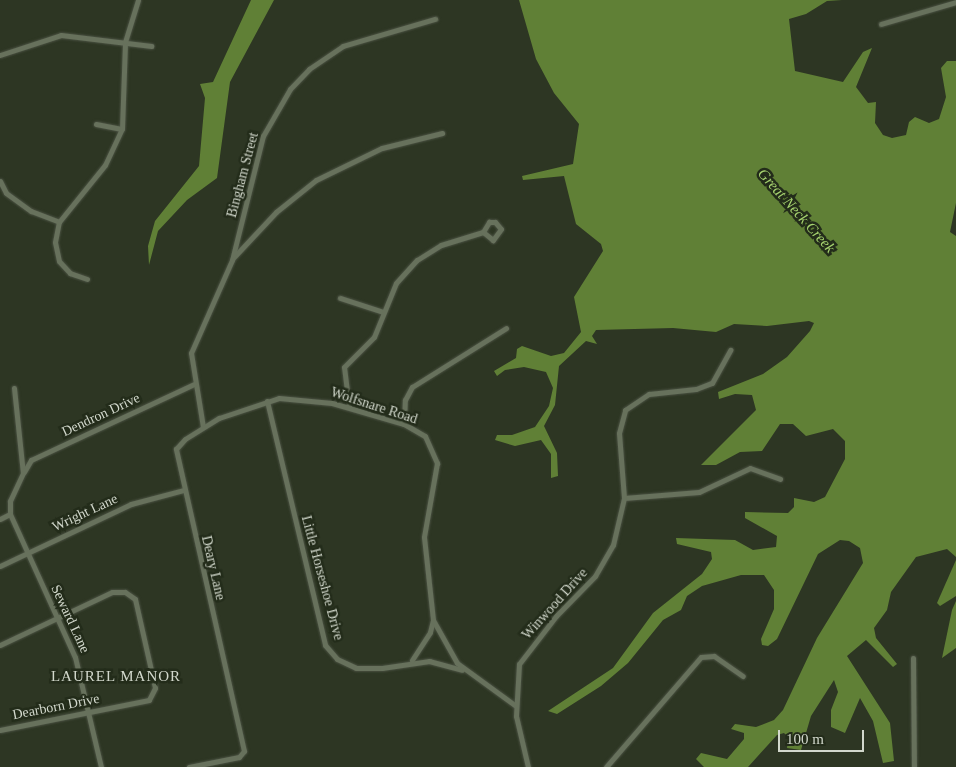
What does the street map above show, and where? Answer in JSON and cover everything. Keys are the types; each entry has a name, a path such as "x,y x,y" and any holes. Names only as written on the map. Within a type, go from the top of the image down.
{"street":[{"path":"87,279 70,273 59,261 55,242 59,222 105,166 122,129 125,42 138,0"},
{"path":"881,24 956,2"},
{"name":"Bingham Street","path":"203,427 194,384 192,353 232,260 264,136 290,89 309,69 343,46 435,19"},
{"path":"0,55 61,35 151,46"},
{"path":"96,124 122,129"},
{"path":"232,260 276,212 316,180 382,148 442,133"},
{"path":"0,181 6,193 31,211 59,222"},
{"path":"349,408 344,367 374,337 396,284 417,260 454,239 483,232"},
{"path":"340,298 383,312"},
{"path":"404,424 405,400 412,387 506,328"},
{"name":"Winwood Drive","path":"528,767 516,706 519,664 544,629 600,569 616,538 624,498 619,433 625,410 648,394 696,389 712,383 730,350"},
{"name":"Dendron Drive","path":"10,514 10,501 32,460 194,384"},
{"path":"14,388 24,473"},
{"name":"Wolfsnare Road","path":"192,434 203,427 267,401 299,397 349,408 404,424 425,436 436,457 424,537 433,620 451,656 465,671 516,706"},
{"name":"Little Horseshoe Drive","path":"267,401 325,645 336,659 356,668 382,668 412,660 429,660 465,671"},
{"name":"Deary Lane","path":"189,767 242,755 235,713 176,449 192,434"},
{"path":"624,498 699,492 750,468 780,479"},
{"name":"Wright Lane","path":"0,566 131,504 184,490"},
{"path":"0,519 10,514"},
{"name":"Seward Lane","path":"10,514 26,553 76,657 101,767"},
{"name":"Dearborn Drive","path":"0,730 152,698 155,688 147,648 130,595 117,591 57,617"},
{"path":"0,645 57,617"},
{"path":"412,660 430,632 433,620"},
{"path":"606,767 701,657 714,656 743,676"},
{"path":"913,658 914,767"}],"water":[{"path":"251,0 274,0 230,82 217,178 187,200 158,231 149,265 148,246 155,221 199,166 205,98 200,84 213,82"},
{"name":"Great Neck Creek","path":"519,0 842,0 827,1 806,14 789,19 795,71 843,82 863,52 872,48 856,87 868,103 876,102 875,123 883,135 892,138 906,135 909,122 915,117 929,123 939,119 946,97 941,68 947,61 956,61 956,203 950,232 956,236 956,557 947,549 916,557 891,592 887,610 874,628 876,638 897,664 893,667 866,640 847,656 890,723 894,761 883,763 873,721 860,698 845,733 831,727 831,710 838,692 834,680 811,716 801,750 787,748 788,737 784,733 777,735 748,767 704,767 696,759 701,753 727,759 744,739 744,733 731,729 735,724 756,727 774,720 783,710 817,638 863,563 860,548 849,541 840,540 818,554 777,639 768,646 762,645 761,639 774,609 774,590 764,575 741,575 702,586 687,596 681,610 663,620 628,663 601,686 557,714 548,711 613,668 653,613 702,574 712,559 711,552 677,544 676,538 735,540 753,550 776,547 777,536 745,518 745,512 788,513 794,507 794,498 814,502 825,497 845,459 845,441 833,429 806,436 793,424 780,424 762,451 740,452 716,465 701,465 756,410 752,395 735,394 719,399 718,392 763,374 787,357 810,331 814,323 809,321 767,326 734,324 716,332 673,328 596,330 592,336 597,344 586,341 559,366 555,405 544,426 557,453 558,476 551,478 551,454 541,440 515,446 495,440 497,435 512,435 535,427 549,406 553,388 546,372 524,367 505,370 497,376 494,371 516,358 517,349 522,346 551,356 564,353 581,332 574,297 603,251 601,244 576,224 564,176 523,180 522,176 573,164 579,124 554,93 536,59"},
{"path":"956,560 956,596 940,606 937,603"},
{"path":"956,601 956,648 942,658 952,610"}],"district":[{"name":"LAUREL MANOR","path":"116,677"}]}
